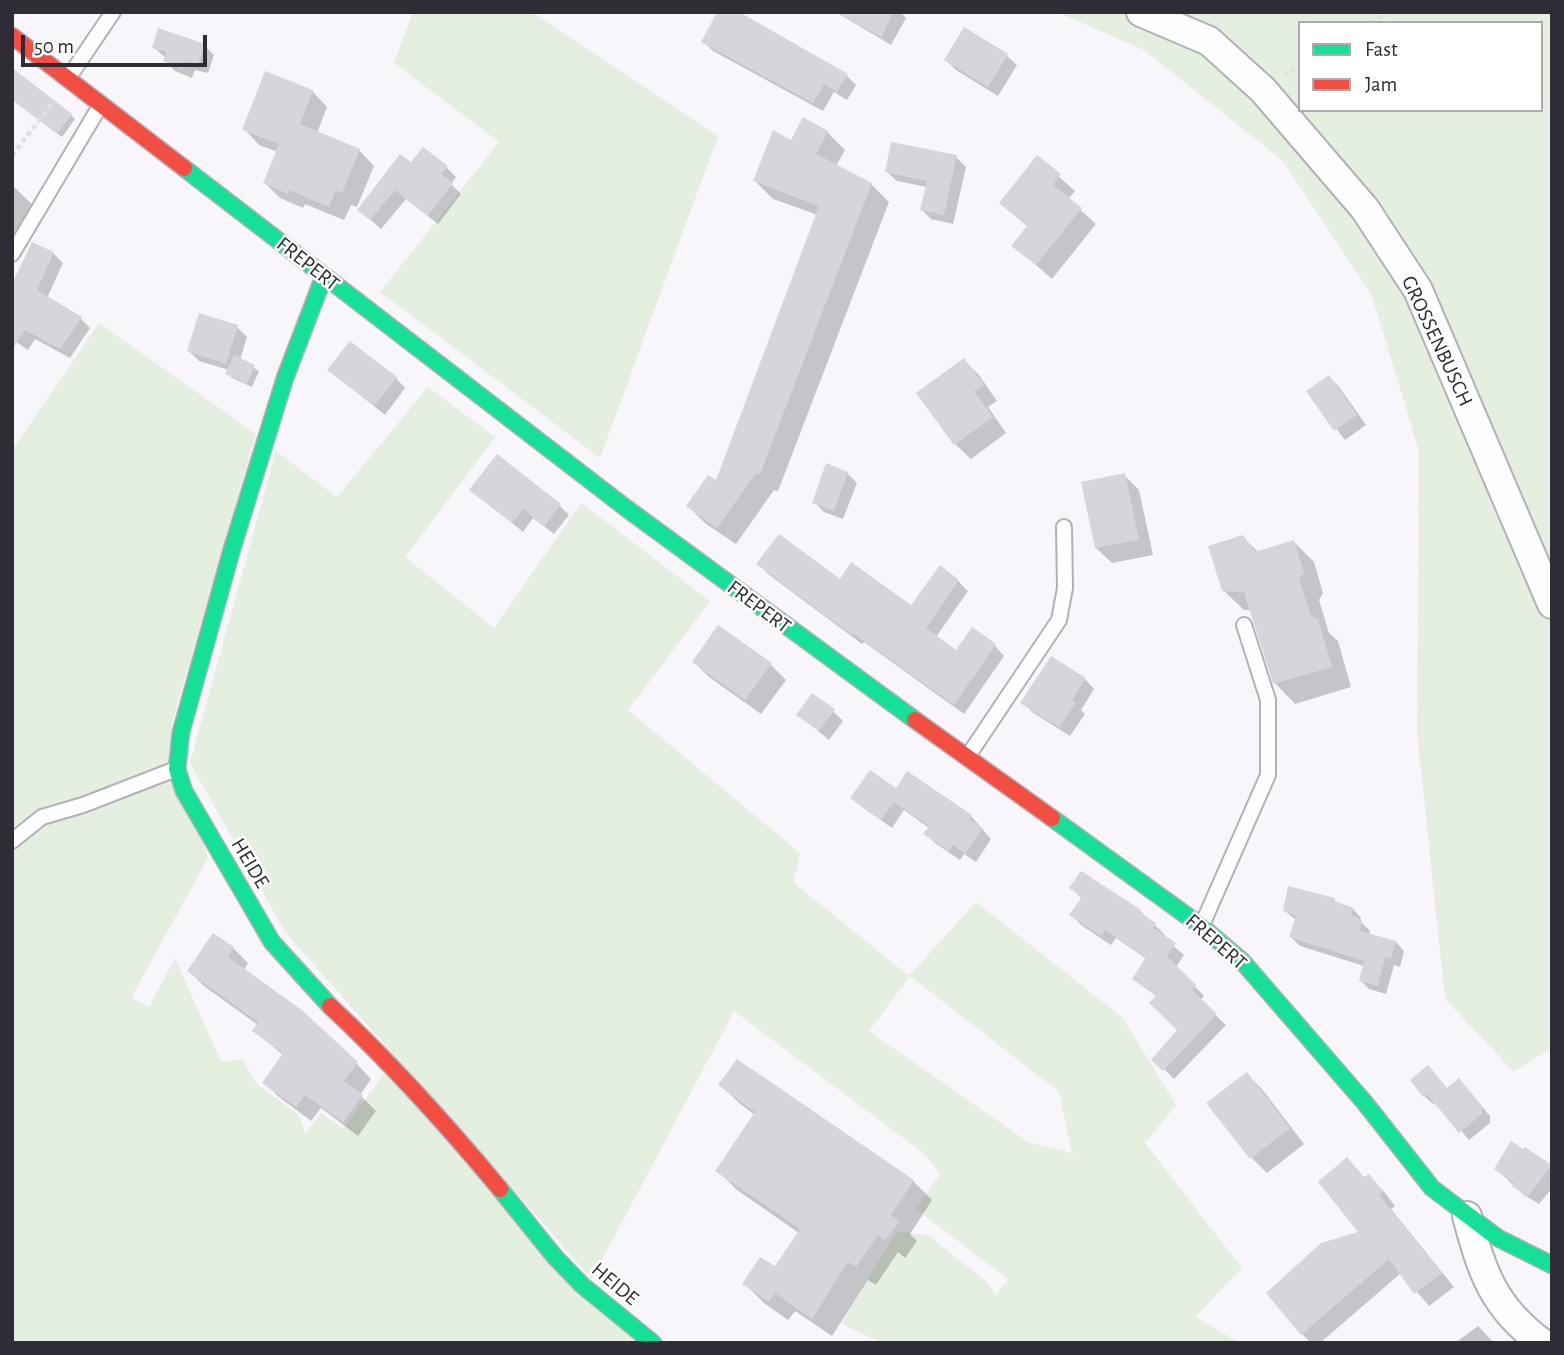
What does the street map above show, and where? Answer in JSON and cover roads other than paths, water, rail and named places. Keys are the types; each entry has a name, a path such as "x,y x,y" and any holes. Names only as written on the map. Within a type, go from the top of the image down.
{"street":[{"name":"GROSSENBUSCH","path":"1140,12 1209,41 1263,90 1365,209 1418,290 1552,604"},
{"name":"FREPERT","path":"12,36 625,508 810,645 1201,926 1241,961 1365,1103 1432,1188 1498,1238 1552,1265"},
{"name":"HEIDE","path":"324,276 285,378 232,549 181,732 177,769 184,791 211,839 272,942 286,959 325,1002 382,1055 466,1147 555,1257 582,1285 653,1343"},
{"path":"1467,1216 1480,1264 1506,1312 1542,1343"}],"lane":[{"path":"68,79 113,12"},
{"path":"12,254 101,105"},
{"path":"968,757 1059,621 1065,588 1064,527"},
{"path":"1201,926 1268,775 1268,700 1244,625"},
{"path":"12,841 42,817 83,805 177,769"}]}
